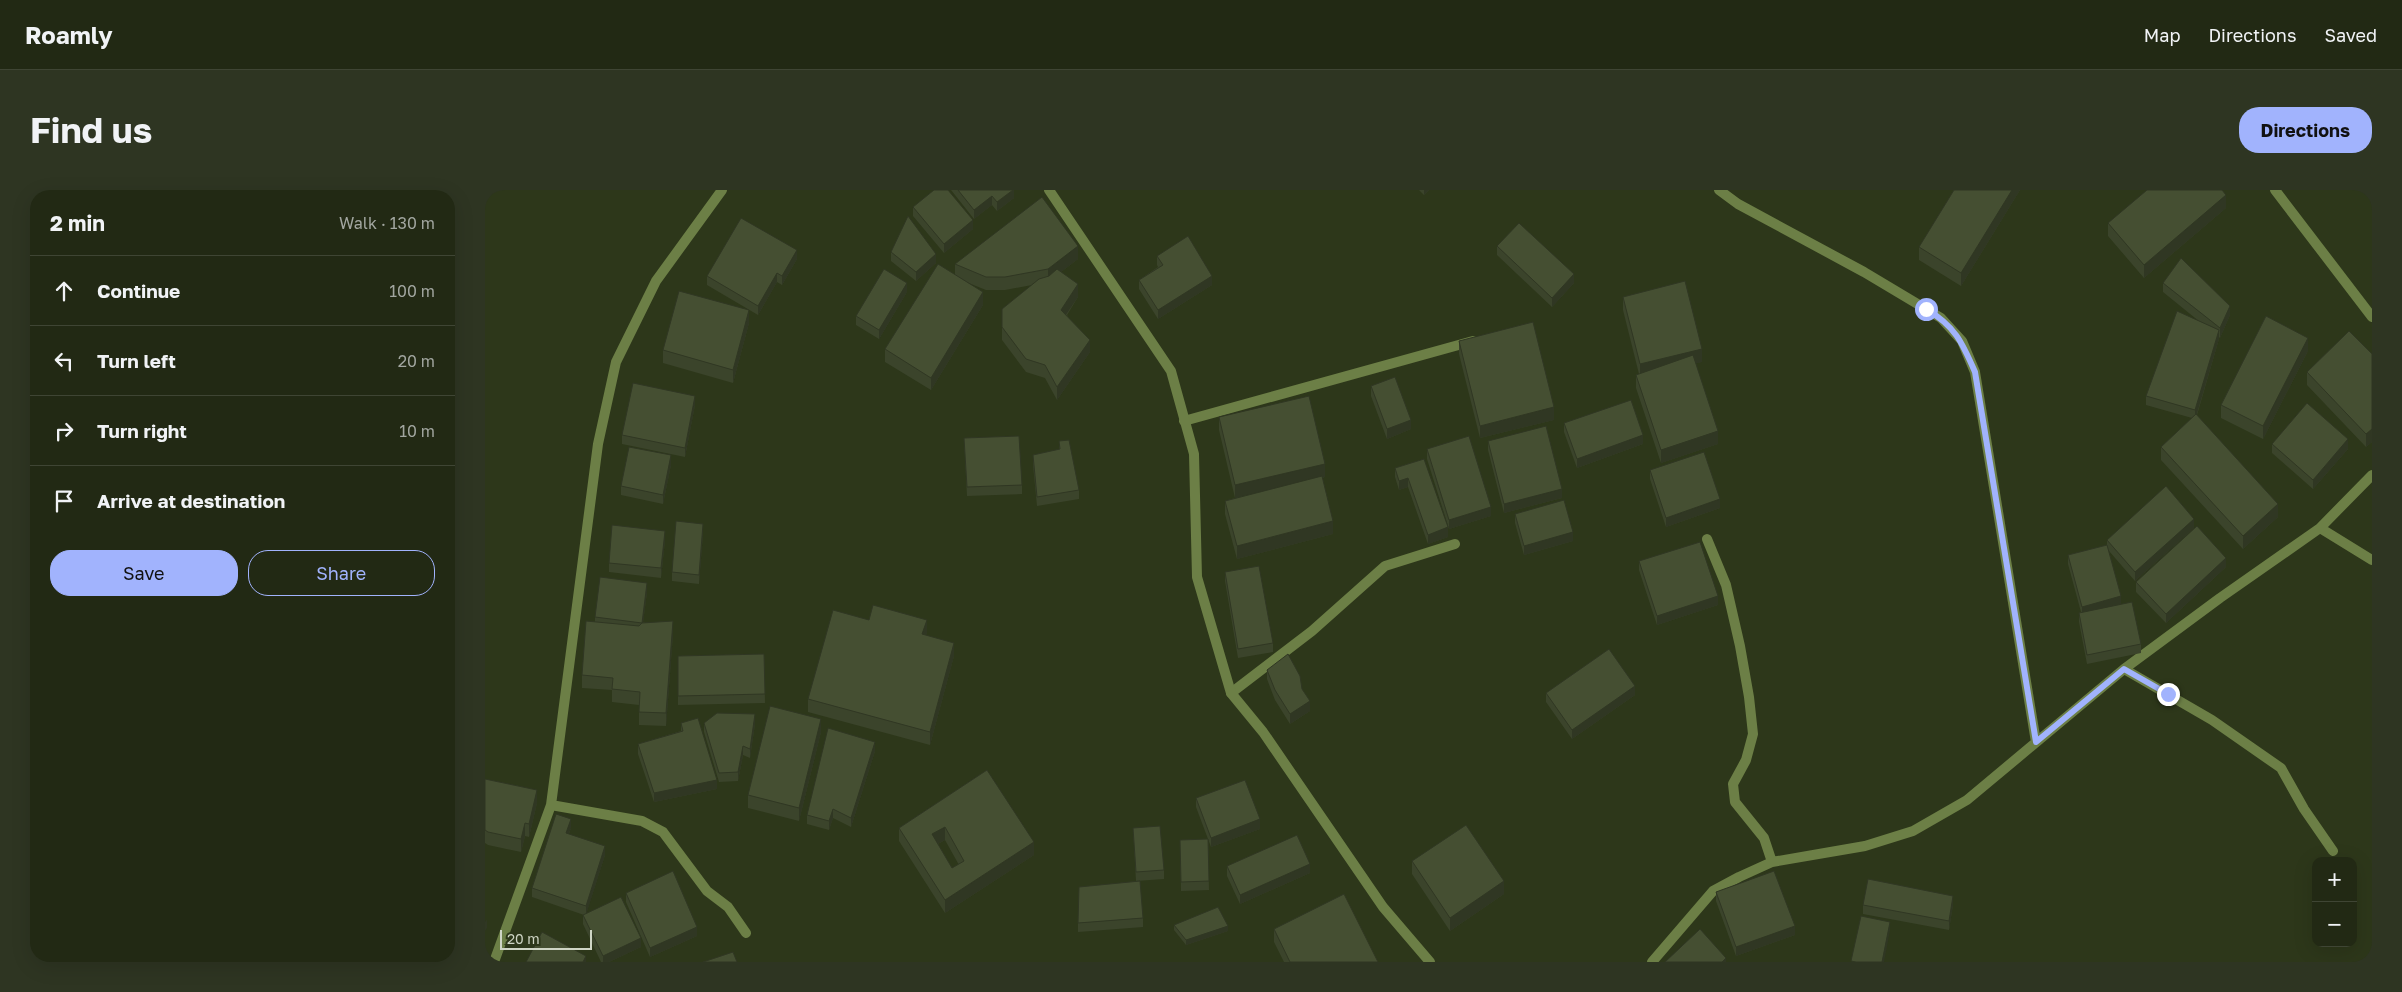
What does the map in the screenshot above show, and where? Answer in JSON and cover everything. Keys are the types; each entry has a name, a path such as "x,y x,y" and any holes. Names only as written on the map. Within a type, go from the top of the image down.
{"street":[{"path":"494,962 551,804 598,444 616,362 656,282 722,190"},
{"path":"1049,190 1171,371 1194,454 1197,578 1231,693 1263,732 1383,907 1430,962"},
{"path":"1719,190 1738,204 1864,272 1941,318 1962,341 1975,372 2036,742"},
{"path":"2275,190 2372,317"},
{"path":"1184,420 1481,339"},
{"path":"1652,962 1713,891 1772,862 1865,846 1913,831 1967,800 2124,669 2220,598 2320,528 2372,475"},
{"path":"2320,528 2372,560"},
{"path":"1707,539 1726,586 1740,646 1753,734 1746,760 1733,784 1735,802 1764,838 1772,862"},
{"path":"1231,693 1312,631 1385,566 1455,544"},
{"path":"2124,669 2212,720 2281,768 2333,851"},
{"path":"551,804 642,821 663,832 707,891 728,907 746,933"}],"building":[{"path":"934,190 948,190 973,220 944,244 913,207"},
{"path":"958,190 1013,190 997,202 992,196 974,210"},
{"path":"1954,190 2012,190 1961,273 1919,247"},
{"path":"2147,190 2222,190 2226,195 2144,265 2108,223"},
{"path":"1042,197 1078,246 1048,269 1005,277 986,277 955,264"},
{"path":"908,216 936,254 916,272 891,252"},
{"path":"741,218 797,250 782,276 777,273 758,306 707,276"},
{"path":"1519,223 1574,274 1552,298 1497,246"},
{"path":"1188,236 1212,276 1158,310 1139,280 1163,265 1157,256"},
{"path":"2181,258 2230,306 2220,328 2163,283"},
{"path":"938,264 983,292 931,378 885,349"},
{"path":"884,269 907,283 879,330 856,316"},
{"path":"1057,269 1078,284 1061,310 1090,340 1057,387 1045,365 1026,359 1002,327 1002,309 1039,279 1049,276"},
{"path":"1685,281 1702,349 1640,364 1623,297"},
{"path":"679,291 749,310 733,370 663,350"},
{"path":"2177,311 2219,330 2195,410 2146,396"},
{"path":"2266,316 2308,338 2263,426 2221,405"},
{"path":"1533,322 1554,407 1480,426 1459,341"},
{"path":"2349,331 2372,354 2372,429 2366,434 2307,372"},
{"path":"1693,355 1718,431 1661,450 1636,375"},
{"path":"1395,377 1411,420 1387,429 1371,386"},
{"path":"633,383 695,396 685,448 622,435"},
{"path":"1309,396 1325,464 1235,485 1219,417"},
{"path":"1631,400 1643,435 1577,459 1564,423"},
{"path":"2307,403 2348,439 2313,480 2272,444"},
{"path":"2196,414 2278,504 2243,536 2161,447"},
{"path":"1546,426 1562,489 1504,504 1488,441"},
{"path":"1019,436 1022,485 967,487 964,438"},
{"path":"1469,436 1491,507 1449,520 1427,449"},
{"path":"1069,440 1079,490 1037,497 1033,455 1060,449 1059,441"},
{"path":"629,447 671,455 663,495 621,486"},
{"path":"1704,452 1720,499 1666,518 1650,470"},
{"path":"1424,459 1448,527 1428,535 1408,478 1399,481 1395,468"},
{"path":"1322,476 1333,521 1237,546 1225,501"},
{"path":"2166,486 2194,519 2135,572 2107,540"},
{"path":"1564,500 1573,532 1524,546 1515,514"},
{"path":"676,521 703,524 699,575 672,572"},
{"path":"612,525 665,531 661,568 609,563"},
{"path":"2197,526 2226,558 2166,614 2136,582"},
{"path":"1700,542 1718,596 1657,616 1639,561"},
{"path":"2107,545 2121,596 2082,607 2068,555"},
{"path":"1259,566 1273,643 1238,649 1225,572"},
{"path":"600,577 647,583 642,623 595,617"},
{"path":"2132,602 2141,644 2087,655 2079,613"},
{"path":"873,605 927,620 922,634 954,643 930,732 808,699 833,610 869,620"},
{"path":"586,621 639,626 642,623 673,621 666,713 639,712 640,692 612,689 613,678 582,675"},
{"path":"1609,649 1635,686 1572,730 1546,693"},
{"path":"764,654 765,694 678,696 678,656"},
{"path":"1288,654 1300,676 1302,689 1310,701 1290,714 1275,690 1267,670"},
{"path":"770,706 821,719 799,808 748,795"},
{"path":"717,713 755,714 750,749 743,746 738,772 719,773 704,723"},
{"path":"698,718 717,780 654,793 638,744 683,731 681,723"},
{"path":"828,728 875,742 851,818 833,809 829,821 807,815"},
{"path":"987,770 1034,842 945,900 899,828","holes":["945,827 964,861 952,868 932,834"]},
{"path":"485,779 537,790 529,824 525,823 521,839 485,830"},
{"path":"1245,780 1260,819 1211,838 1196,798"},
{"path":"556,814 571,819 566,833 605,846 586,906 532,888"},
{"path":"1466,825 1504,881 1450,918 1412,861"},
{"path":"1160,826 1164,870 1136,872 1133,828"},
{"path":"1297,835 1310,864 1240,895 1227,866"},
{"path":"1208,839 1209,881 1181,882 1180,840"},
{"path":"673,871 697,927 650,948 626,893"},
{"path":"1774,871 1795,926 1736,947 1716,892"},
{"path":"1868,879 1953,896 1949,921 1863,905"},
{"path":"1140,881 1143,918 1078,923 1079,887"},
{"path":"1344,894 1378,962 1290,962 1274,929"},
{"path":"621,897 641,938 603,956 583,915"},
{"path":"1218,907 1228,926 1186,940 1174,925"},
{"path":"1861,916 1890,922 1882,962 1851,961"},
{"path":"1700,929 1726,958 1722,962 1665,962"},
{"path":"542,932 586,956 583,962 526,962"},
{"path":"733,952 737,962 703,962"}],"route":[{"path":"1926,309 1941,318 1962,341 1975,372 2036,742 2124,669 2168,694"}]}
